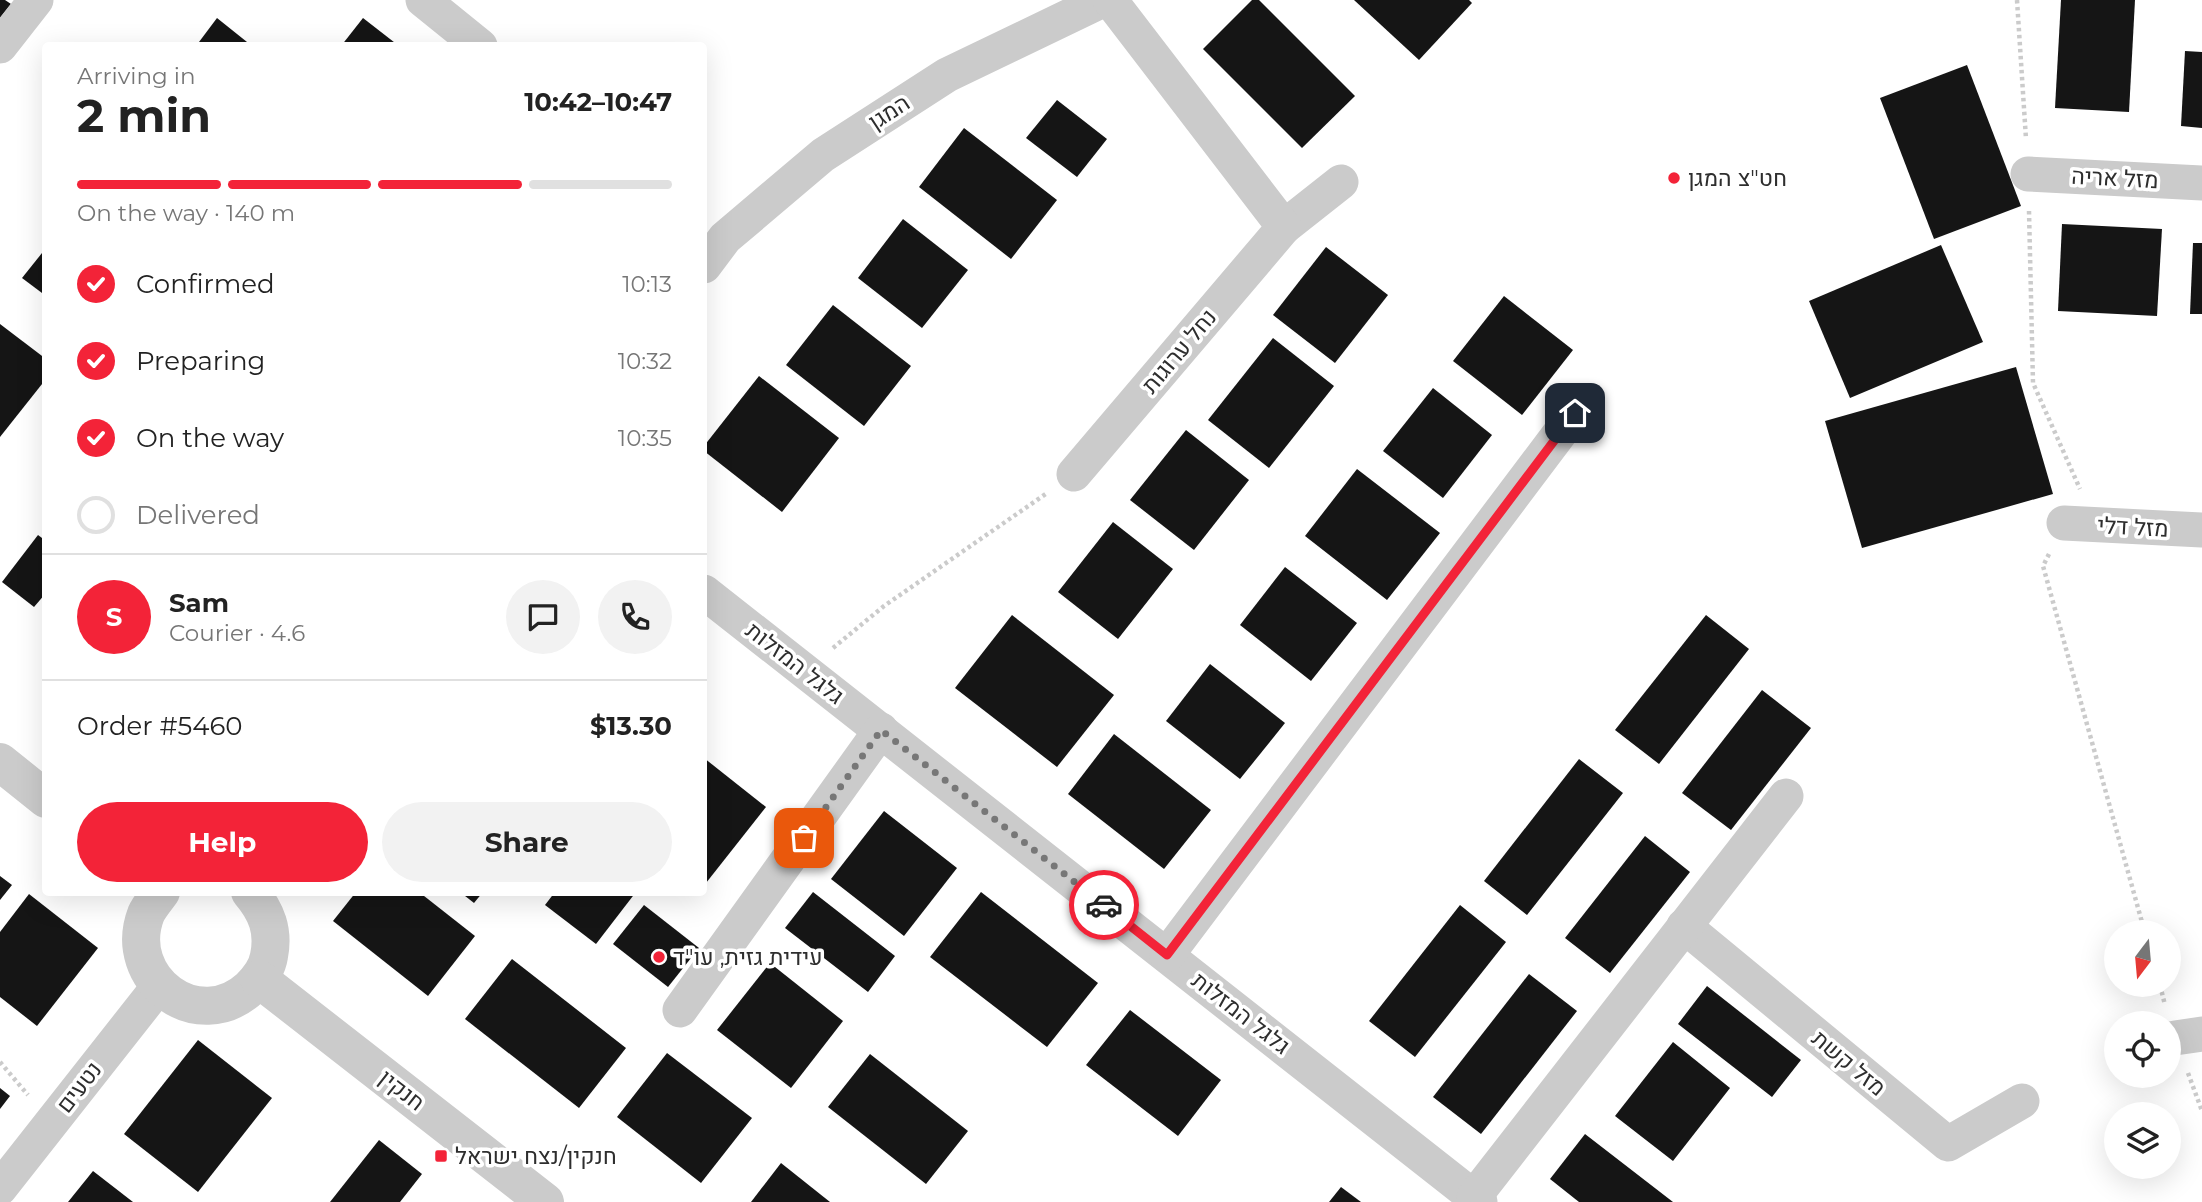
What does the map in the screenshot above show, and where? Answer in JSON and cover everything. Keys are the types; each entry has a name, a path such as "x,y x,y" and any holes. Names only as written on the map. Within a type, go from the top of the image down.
{"street":[{"path":"0,46 36,0"},
{"path":"423,0 475,42"},
{"name":"המגן","path":"707,255 714,229 823,155 947,75 1102,0"},
{"path":"1110,0 1284,227"},
{"name":"מזל אריה","path":"2028,174 2202,183"},
{"name":"נחל ערוגות","path":"1074,474 1284,227 1341,182"},
{"path":"1167,955 1575,413"},
{"name":"מזל דלי","path":"2064,523 2202,530"},
{"name":"גלגל המזלות","path":"707,594 1477,1199"},
{"path":"680,1010 881,730"},
{"path":"0,762 42,796"},
{"path":"1477,1199 1786,796"},
{"path":"158,896 146,912 140,938 144,964 159,986 178,999 200,1006 222,1004 243,994 259,979 268,961 271,942 269,923 253,896"},
{"name":"מזל קשת","path":"1684,926 1948,1144 2022,1101"},
{"name":"חנקין","path":"259,979 545,1202"},
{"name":"נטעים","path":"0,1188 159,986"}],"path":[{"path":"2017,0 2028,174 2033,383 2080,488 2043,566 2141,920"},
{"path":"805,671 884,606 1074,474"}],"building":[{"path":"0,0 11,4 0,18"},
{"path":"1252,0 1259,0 1355,96 1302,148 1203,49"},
{"path":"1354,0 1469,0 1472,3 1419,60"},
{"path":"2061,0 2135,0 2129,112 2055,108"},
{"path":"217,18 247,42 199,42"},
{"path":"363,18 394,42 344,42"},
{"path":"2185,51 2202,52 2202,128 2181,126"},
{"path":"1967,65 2021,206 1934,239 1880,98"},
{"path":"1057,100 1107,139 1077,177 1026,138"},
{"path":"964,128 1057,200 1011,259 919,187"},
{"path":"903,219 968,270 922,328 858,278"},
{"path":"2062,224 2162,229 2157,316 2058,311"},
{"path":"2193,243 2202,243 2202,314 2190,314"},
{"path":"1941,245 1983,342 1850,398 1809,301"},
{"path":"1326,247 1388,295 1335,363 1273,315"},
{"path":"42,253 42,293 22,278"},
{"path":"1504,296 1573,350 1522,415 1453,361"},
{"path":"833,305 911,366 864,426 786,365"},
{"path":"0,324 42,356 42,384 0,437"},
{"path":"1273,338 1334,386 1269,468 1208,420"},
{"path":"2016,367 2053,494 1862,548 1825,421"},
{"path":"759,376 839,438 782,512 707,453 707,442"},
{"path":"1433,388 1492,435 1443,498 1383,451"},
{"path":"1186,430 1249,480 1194,550 1130,500"},
{"path":"1357,469 1440,533 1387,600 1305,536"},
{"path":"1113,522 1173,569 1118,639 1058,592"},
{"path":"38,535 42,538 42,598 34,607 2,582"},
{"path":"1285,567 1357,623 1311,681 1240,625"},
{"path":"1012,615 1114,695 1057,767 955,688"},
{"path":"1706,615 1749,649 1659,764 1615,730"},
{"path":"1210,664 1285,723 1240,779 1166,721"},
{"path":"1762,690 1811,728 1731,830 1682,793"},
{"path":"1114,734 1211,810 1164,869 1068,794"},
{"path":"1579,759 1623,793 1527,915 1484,881"},
{"path":"707,760 766,807 707,882"},
{"path":"884,811 957,868 904,936 831,879"},
{"path":"1645,836 1690,872 1610,973 1565,938"},
{"path":"0,876 12,885 0,900"},
{"path":"813,892 895,956 868,992 785,928"},
{"path":"981,892 1098,983 1047,1047 930,957"},
{"path":"29,894 98,948 37,1026 0,997 0,932"},
{"path":"353,896 424,896 475,936 428,996 333,921"},
{"path":"465,896 480,896 474,903"},
{"path":"552,896 633,896 596,944 545,905"},
{"path":"644,905 699,948 668,987 613,944"},
{"path":"1460,905 1506,942 1415,1057 1369,1021"},
{"path":"512,959 626,1048 579,1108 465,1019"},
{"path":"770,963 843,1021 791,1088 717,1030"},
{"path":"1529,974 1577,1011 1481,1134 1433,1097"},
{"path":"1707,986 1801,1060 1772,1097 1678,1024"},
{"path":"1130,1010 1221,1080 1178,1136 1086,1065"},
{"path":"198,1040 272,1098 198,1192 124,1134"},
{"path":"1673,1042 1730,1088 1673,1161 1615,1116"},
{"path":"667,1053 752,1118 701,1183 617,1117"},
{"path":"870,1054 968,1131 926,1184 828,1107"},
{"path":"0,1088 10,1096 0,1109"},
{"path":"1585,1134 1673,1202 1579,1202 1550,1179"},
{"path":"379,1140 422,1174 400,1202 330,1202"},
{"path":"781,1163 830,1202 751,1202"},
{"path":"93,1171 133,1202 68,1202"},
{"path":"1341,1187 1361,1202 1329,1202"}],"way so far":[{"path":"804,838 881,730 1104,905"}],"place":[{"name":"חט\"צ המגן","path":"1674,178"},
{"name":"עידית גזית, עו\"ד","path":"659,957"},
{"name":"חנקין/נצח ישראל","path":"441,1156"}],"route":[{"path":"1104,905 1167,955 1575,413"}]}
